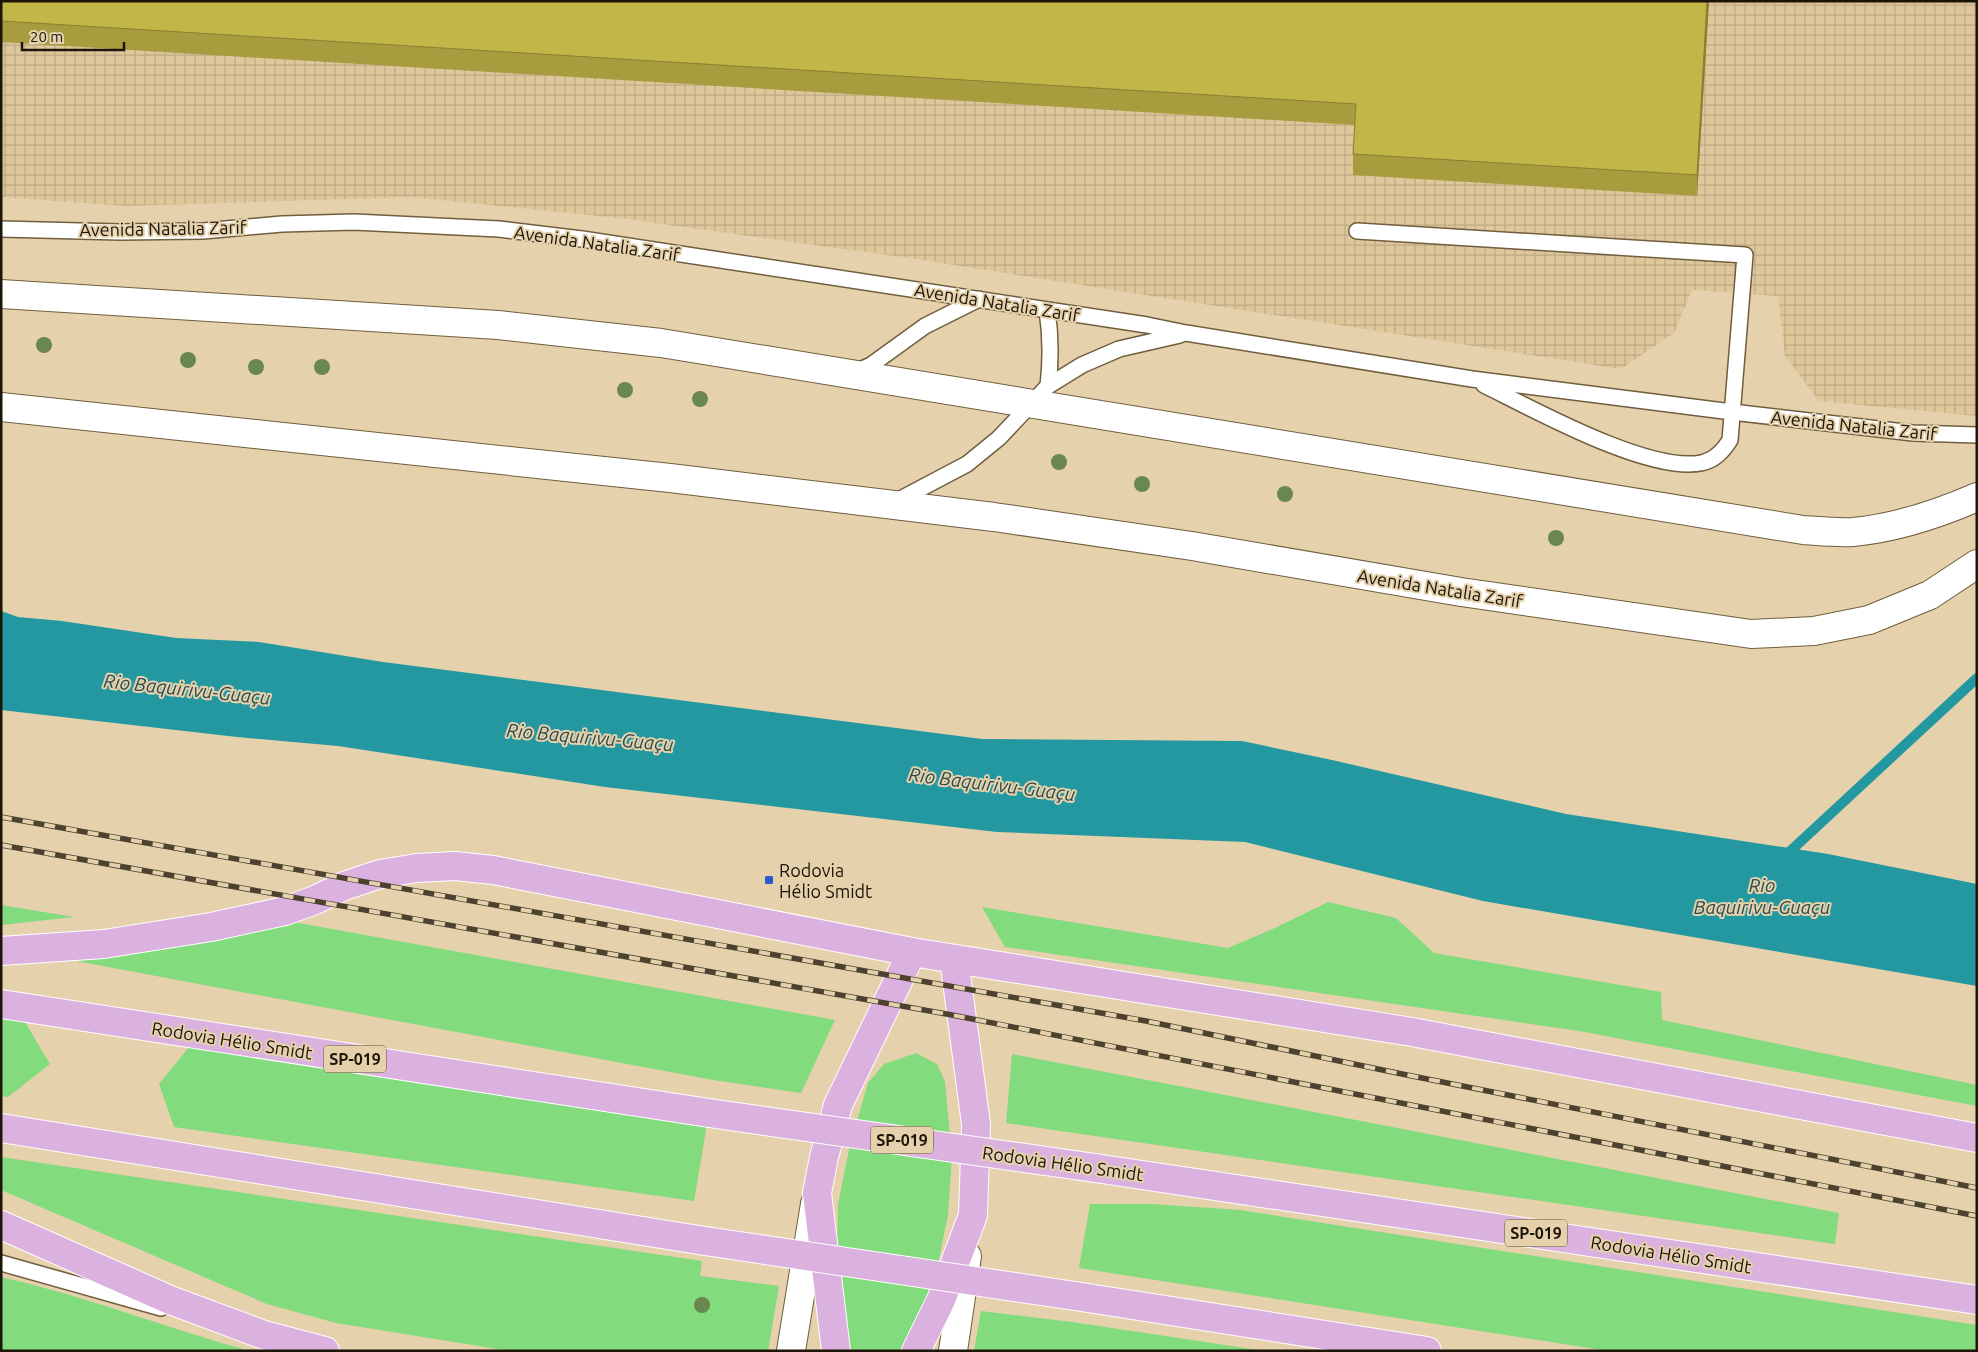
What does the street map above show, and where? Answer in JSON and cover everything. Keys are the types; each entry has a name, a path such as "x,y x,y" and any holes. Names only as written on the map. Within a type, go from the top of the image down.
{"main road":[{"path":"1,294 498,325 661,343 850,374 1039,395 1803,530 1852,532 1909,522 1952,508 1977,497"},
{"name":"Avenida Natalia Zarif","path":"1,407 660,477 994,517 1145,539 1461,592 1752,634 1814,631 1869,620 1930,596 1977,564"},
{"path":"1,952 104,944 211,927 285,911 316,900 344,886 380,874 418,868 456,866 493,870 912,952 1412,1032 1977,1138"},
{"path":"791,1351 817,1193 824,1157 838,1105 912,952"},
{"path":"953,1351 972,1216 976,1124 954,959"},
{"name":"Rodovia Hélio Smidt","path":"1,1004 709,1113 1095,1168 1977,1300"},
{"path":"1,1128 705,1241 1427,1351"},
{"path":"817,1193 836,1351"},
{"path":"916,1351 942,1300 972,1216"},
{"path":"1,1225 170,1300 264,1335 325,1351"}],"lane":[{"name":"Avenida Natalia Zarif","path":"1,229 120,232 203,231 282,224 354,222 499,229 582,239 979,299 1472,379 1913,433 1977,434"},
{"path":"1357,231 1745,255 1732,412"},
{"path":"850,374 871,365 924,326 979,299"},
{"path":"1039,395 1051,356 1050,327 1047,310"},
{"name":"Avenida Natalia Zarif","path":"891,504 967,464 998,438 1039,395 1082,366 1119,349 1186,333"},
{"name":"Avenida Natalia Zarif","path":"1472,379 1552,419 1620,448 1672,463 1702,463 1721,454 1730,440 1732,412"},
{"path":"1,1263 149,1305 243,1327"}],"shaded area":[{"path":"1,1 1977,1 1977,416 1819,401 1785,356 1778,296 1692,290 1674,333 1621,369 902,257 619,218 411,197 126,206 1,197"}],"green space":[{"path":"1328,902 1396,918 1434,953 1661,992 1662,1020 1977,1085 1977,1106 1579,1031 1005,947 982,907 1228,948"},
{"path":"1,905 74,917 1,925"},
{"path":"288,921 835,1020 801,1093 713,1080 76,961 183,944"},
{"path":"1,1018 25,1022 50,1064 8,1097 1,1096"},
{"path":"189,1047 707,1124 694,1201 174,1127 159,1084"},
{"path":"916,1053 937,1064 945,1082 952,1156 948,1215 931,1298 900,1351 844,1351 836,1285 838,1205 850,1144 868,1083 884,1064"},
{"path":"1012,1054 1839,1213 1835,1244 1006,1123"},
{"path":"1,1157 702,1261 700,1276 779,1286 768,1351 510,1351 336,1323 267,1304 1,1190"},
{"path":"1090,1204 1152,1204 1240,1210 1977,1325 1977,1351 1608,1351 1079,1268"},
{"path":"1,1277 64,1293 250,1351 1,1351"},
{"path":"981,1311 1072,1322 1265,1351 974,1351"}],"water":[{"name":"Rio Baquirivu-Guaçu","path":"1,611 18,617 62,621 176,638 259,642 383,662 982,739 1242,741 1566,814 1828,854 1977,884 1977,986 1483,901 1245,842 997,832 605,787 338,746 237,737 1,710"}],"building":[{"path":"1,1 1707,1 1697,175 1353,154 1356,104 1,21"}],"waterway":[{"path":"1785,856 1977,678"}],"railway":[{"path":"1,817 1146,1021 1402,1074 1977,1188"},
{"path":"1,845 952,1015 1977,1216"}],"place":[{"name":"Rodovia Hélio Smidt","path":"769,880"}]}
